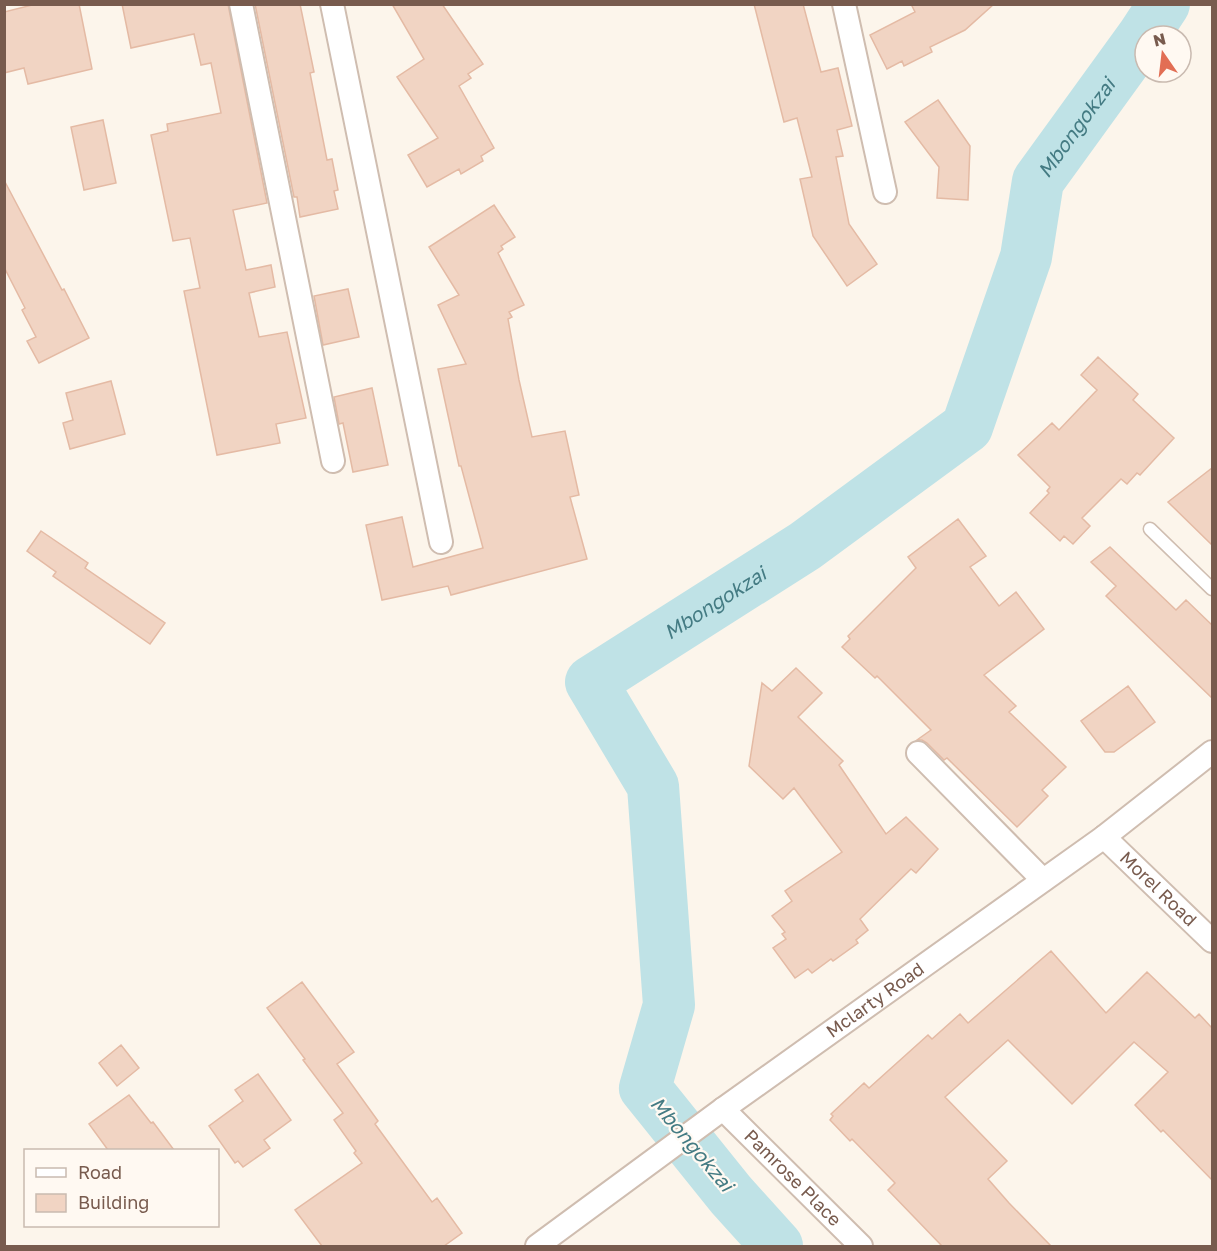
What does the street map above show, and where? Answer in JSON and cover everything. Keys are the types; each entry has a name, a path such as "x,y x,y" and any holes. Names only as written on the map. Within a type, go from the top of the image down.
{"street":[{"path":"241,4 333,461"},
{"path":"332,4 441,542"},
{"path":"844,4 885,192"},
{"name":"Mclarty Road","path":"537,1246 702,1124 1104,837 1212,752"},
{"path":"918,753 1044,880"},
{"name":"Morel Road","path":"1104,837 1212,941"},
{"name":"Pamrose Place","path":"723,1109 861,1246"}],"lane":[{"path":"1150,529 1212,589"}],"building":[{"path":"36,4 79,4 92,69 28,84 24,68 4,73 4,12"},
{"path":"122,4 228,4 267,203 233,210 246,270 271,265 275,287 249,293 259,337 287,332 306,418 276,424 280,443 217,455 184,291 200,288 190,238 173,241 151,135 168,131 167,124 221,113 211,63 201,65 194,34 131,48"},
{"path":"255,4 300,4 314,72 310,73 327,160 332,159 338,190 334,191 338,209 300,217"},
{"path":"392,4 442,4 483,64 468,74 471,78 459,86 494,148 481,156 483,161 461,174 459,169 427,187 408,155 438,138 397,77 424,59"},
{"path":"754,4 803,4 821,72 838,68 852,126 837,130 843,156 836,157 849,224 877,264 847,286 813,236 800,179 812,177 797,118 784,122"},
{"path":"911,4 994,4 965,30 930,47 932,52 904,66 902,61 887,69 870,35 915,12"},
{"path":"938,100 970,146 968,200 937,198 939,167 905,122"},
{"path":"103,120 116,183 84,190 71,127"},
{"path":"4,180 89,338 39,363 27,341 36,337 22,310 25,308 4,267"},
{"path":"494,205 515,237 501,246 503,249 498,253 524,305 509,312 512,317 508,319 532,437 565,431 579,495 570,497 587,559 451,595 448,586 382,600 366,525 402,517 413,567 483,548 461,466 459,466 438,369 466,364 438,305 459,295 429,247"},
{"path":"348,289 359,337 323,345 314,296"},
{"path":"1098,357 1138,394 1133,400 1174,438 1140,475 1137,473 1127,484 1121,479 1082,518 1090,526 1073,544 1064,536 1060,541 1030,513 1049,493 1047,491 1050,487 1018,455 1052,423 1059,430 1097,390 1081,375"},
{"path":"111,381 125,434 70,449 63,423 73,420 66,393"},
{"path":"372,388 388,465 353,472 343,423 339,424 334,397"},
{"path":"1212,468 1212,545 1168,502"},
{"path":"958,519 986,556 970,567 999,606 1016,592 1044,629 984,675 1016,706 1009,712 1066,767 1042,790 1048,796 1017,827 947,758 944,760 927,743 917,740 931,730 877,676 875,678 842,647 850,639 848,636 916,568 908,557"},
{"path":"41,531 88,563 85,568 165,623 150,644 53,576 56,572 27,551"},
{"path":"1110,547 1176,610 1186,600 1212,625 1212,698 1106,596 1116,586 1091,562"},
{"path":"796,668 822,693 798,717 843,761 839,765 886,834 906,817 938,849 916,873 911,869 860,919 868,930 856,940 858,943 812,973 808,969 795,978 773,948 786,939 782,934 785,932 772,916 792,901 785,891 842,852 794,788 783,799 749,766 762,683 772,691"},
{"path":"1128,686 1155,722 1114,752 1105,752 1081,721"},
{"path":"1051,951 1106,1013 1147,972 1195,1018 1199,1014 1212,1028 1212,1180 1135,1105 1168,1072 1134,1042 1072,1104 1008,1040 945,1097 1007,1161 988,1179 1051,1246 942,1246 888,1190 895,1183 830,1120 833,1116 831,1114 864,1083 869,1088 928,1035 932,1039 960,1014 968,1023"},
{"path":"302,982 354,1052 337,1064 378,1121 375,1124 432,1202 437,1198 462,1233 444,1246 322,1246 295,1210 362,1163 334,1120 343,1113 267,1008"},
{"path":"121,1045 139,1068 117,1086 99,1063"},
{"path":"258,1074 291,1120 264,1140 270,1148 243,1167 238,1161 235,1163 209,1126 243,1101 235,1090"},
{"path":"129,1095 173,1149 107,1149 89,1124"}],"waterway":[{"name":"Mbongokzai","path":"777,1246 731,1195 645,1088 669,1005 653,786 591,682 805,546 967,427 1026,257 1038,181 1164,4"}]}
